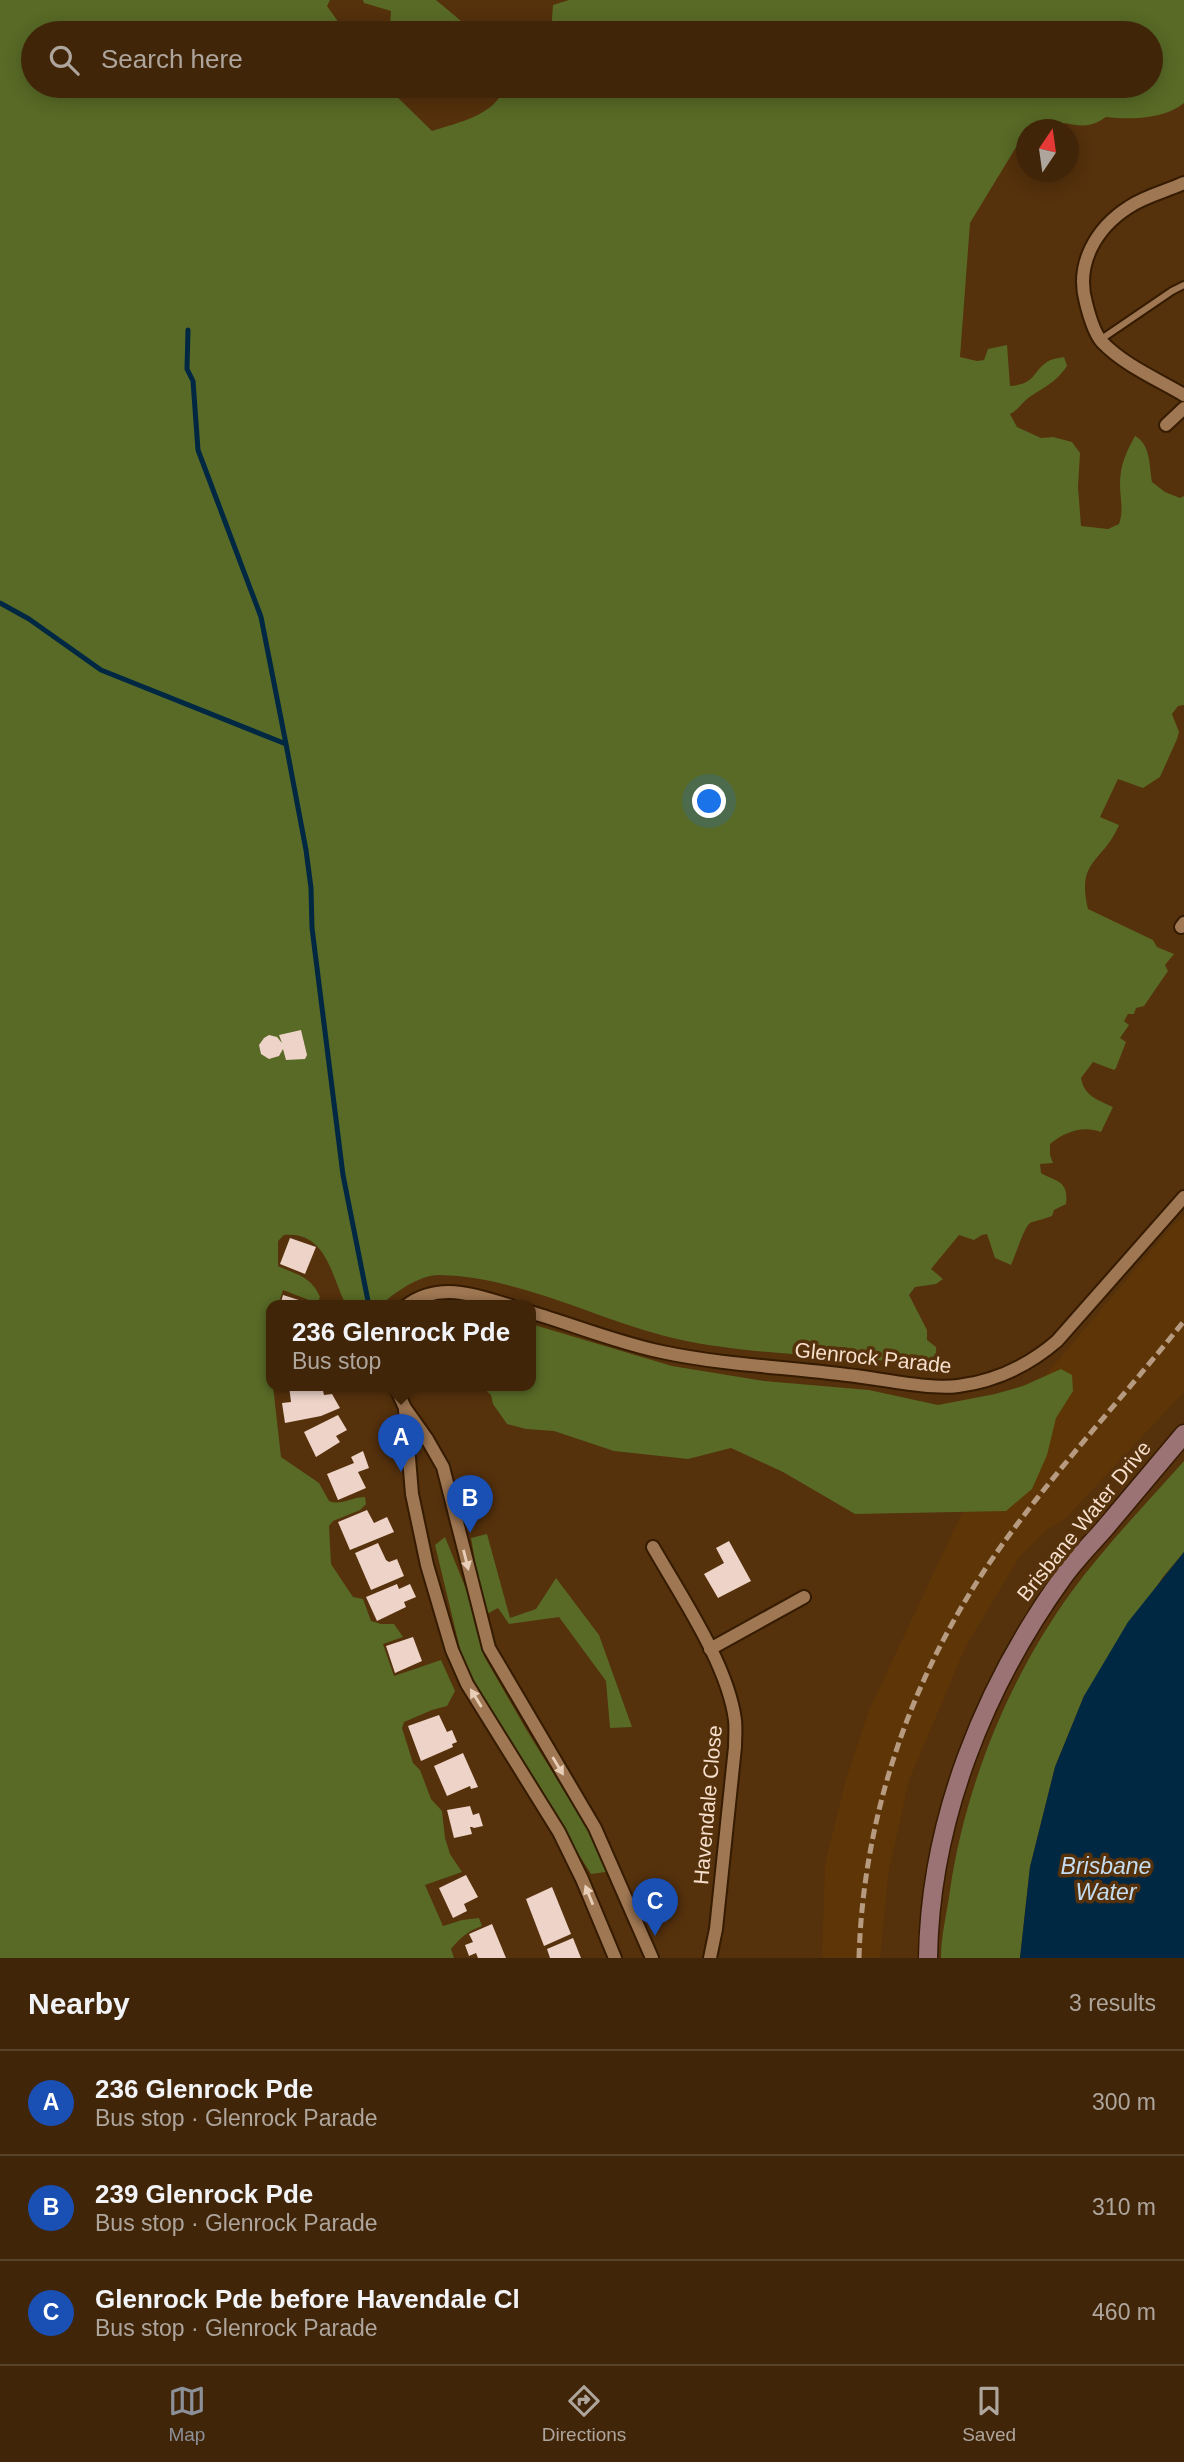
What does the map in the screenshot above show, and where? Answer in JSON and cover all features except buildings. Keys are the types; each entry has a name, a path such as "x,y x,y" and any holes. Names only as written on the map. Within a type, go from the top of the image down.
{"main road":[{"name":"Brisbane Water Drive","path":"928,1958 933,1892 952,1803 978,1730 1004,1674 1035,1617 1065,1574 1184,1434"}],"street":[{"path":"1184,183 1130,206 1106,226 1091,248 1082,268 1082,290 1100,340 1116,355 1184,395"},
{"path":"1166,425 1184,408"},
{"name":"Glenrock Parade","path":"536,1314 658,1351 718,1362 953,1387 971,1384 993,1379 1019,1368 1048,1348 1184,1197"},
{"path":"416,1300 445,1291 491,1300"},
{"path":"397,1391 405,1408 443,1467 489,1648 595,1828 652,1958"},
{"path":"405,1408 412,1494 427,1565 452,1650 467,1684 559,1832 615,1958"},
{"name":"Havendale Close","path":"653,1547 710,1649 726,1685 735,1719 735,1747 716,1929 710,1958"},
{"path":"710,1649 804,1597"}],"lane":[{"path":"1100,340 1172,290 1184,285"}],"shaded area":[{"path":"1184,1216 1184,1392 1066,1518 1047,1530 1020,1556 966,1646 909,1780 888,1875 880,1958 822,1958 825,1864 847,1776 869,1710 961,1515 1043,1378 1173,1225"}],"green space":[{"path":"0,0 330,0 327,6 338,21 21,21 21,98 398,98 432,131 475,116 485,111 498,98 1163,98 1163,21 552,21 553,5 569,0 1184,0 1184,103 1158,115 1106,117 1086,125 1079,125 1079,119 1016,119 1016,147 970,223 960,357 984,360 988,349 1007,345 1010,386 1025,383 1047,362 1064,357 1067,366 1058,377 1010,414 1017,427 1041,438 1053,437 1072,442 1080,453 1078,487 1081,526 1108,529 1119,524 1122,509 1121,471 1135,436 1147,450 1152,482 1165,492 1180,498 1184,496 1184,705 1178,706 1172,714 1179,732 1160,777 1143,788 1118,779 1100,817 1119,825 1088,870 1085,893 1088,909 1153,940 1157,947 1174,954 1165,965 1168,971 1144,1006 1136,1008 1134,1014 1128,1014 1124,1021 1129,1025 1120,1038 1126,1042 1116,1068 1114,1070 1093,1062 1081,1078 1088,1093 1113,1107 1101,1132 1087,1129 1061,1136 1050,1144 1053,1163 1040,1164 1041,1173 1063,1186 1066,1204 1054,1210 1052,1216 1030,1223 1011,1265 995,1258 987,1234 974,1240 959,1235 931,1269 943,1279 936,1284 915,1287 909,1295 927,1330 927,1340 936,1347 937,1369 889,1361 758,1351 685,1341 634,1327 552,1298 468,1277 440,1275 424,1278 408,1285 387,1300 344,1300 330,1267 318,1247 298,1236 284,1235 278,1241 278,1266 308,1280 320,1297 319,1300 309,1300 283,1290 280,1300 266,1300 266,1391 274,1391 281,1457 319,1483 329,1501 365,1497 366,1504 360,1510 333,1521 329,1526 331,1564 353,1597 363,1599 371,1621 394,1624 403,1637 383,1644 394,1676 441,1660 455,1691 447,1706 404,1722 402,1728 413,1763 420,1770 431,1799 442,1811 450,1854 462,1872 425,1885 443,1926 479,1918 482,1926 469,1932 451,1949 454,1958 0,1958"},
{"path":"363,0 436,0 461,21 390,21 391,11 364,3"},
{"path":"536,1325 672,1366 764,1381 869,1390 938,1405 1023,1386 1061,1369 1072,1375 1073,1391 1056,1418 1047,1455 1032,1489 1006,1511 855,1514 783,1472 731,1448 688,1459 614,1451 554,1431 526,1429 507,1424 493,1404 491,1395 487,1391 536,1391"},
{"path":"1184,1461 1184,1552 1163,1577 1084,1696 1055,1767 1030,1867 1020,1958 941,1958 957,1850 967,1810 993,1733 1010,1696 1049,1624 1072,1591 1112,1541"},
{"path":"487,1534 510,1618 536,1609 556,1578 599,1635 632,1727 610,1728 606,1681 559,1617 509,1624 498,1608 474,1621 484,1656 613,1871 591,1874 467,1678 435,1545 445,1537 468,1594 480,1589 471,1538"}],"water":[{"name":"Brisbane Water","path":"1184,1552 1184,1958 1020,1958 1030,1867 1055,1767 1084,1696 1128,1622"}],"waterway":[{"path":"188,330 187,369 193,381 198,450 261,617 286,744"},
{"path":"0,603 29,619 101,670 286,744 306,850 312,928 343,1175 368,1300"}],"railway":[{"path":"859,1958 870,1850 882,1797 917,1695 941,1645 967,1598 1019,1522 1184,1321"}],"place":[{"name":"236 Glenrock Pde","path":"401,1472"},
{"name":"239 Glenrock Pde","path":"470,1533"},
{"name":"Glenrock Pde before Havendale Cl","path":"655,1936"}]}
